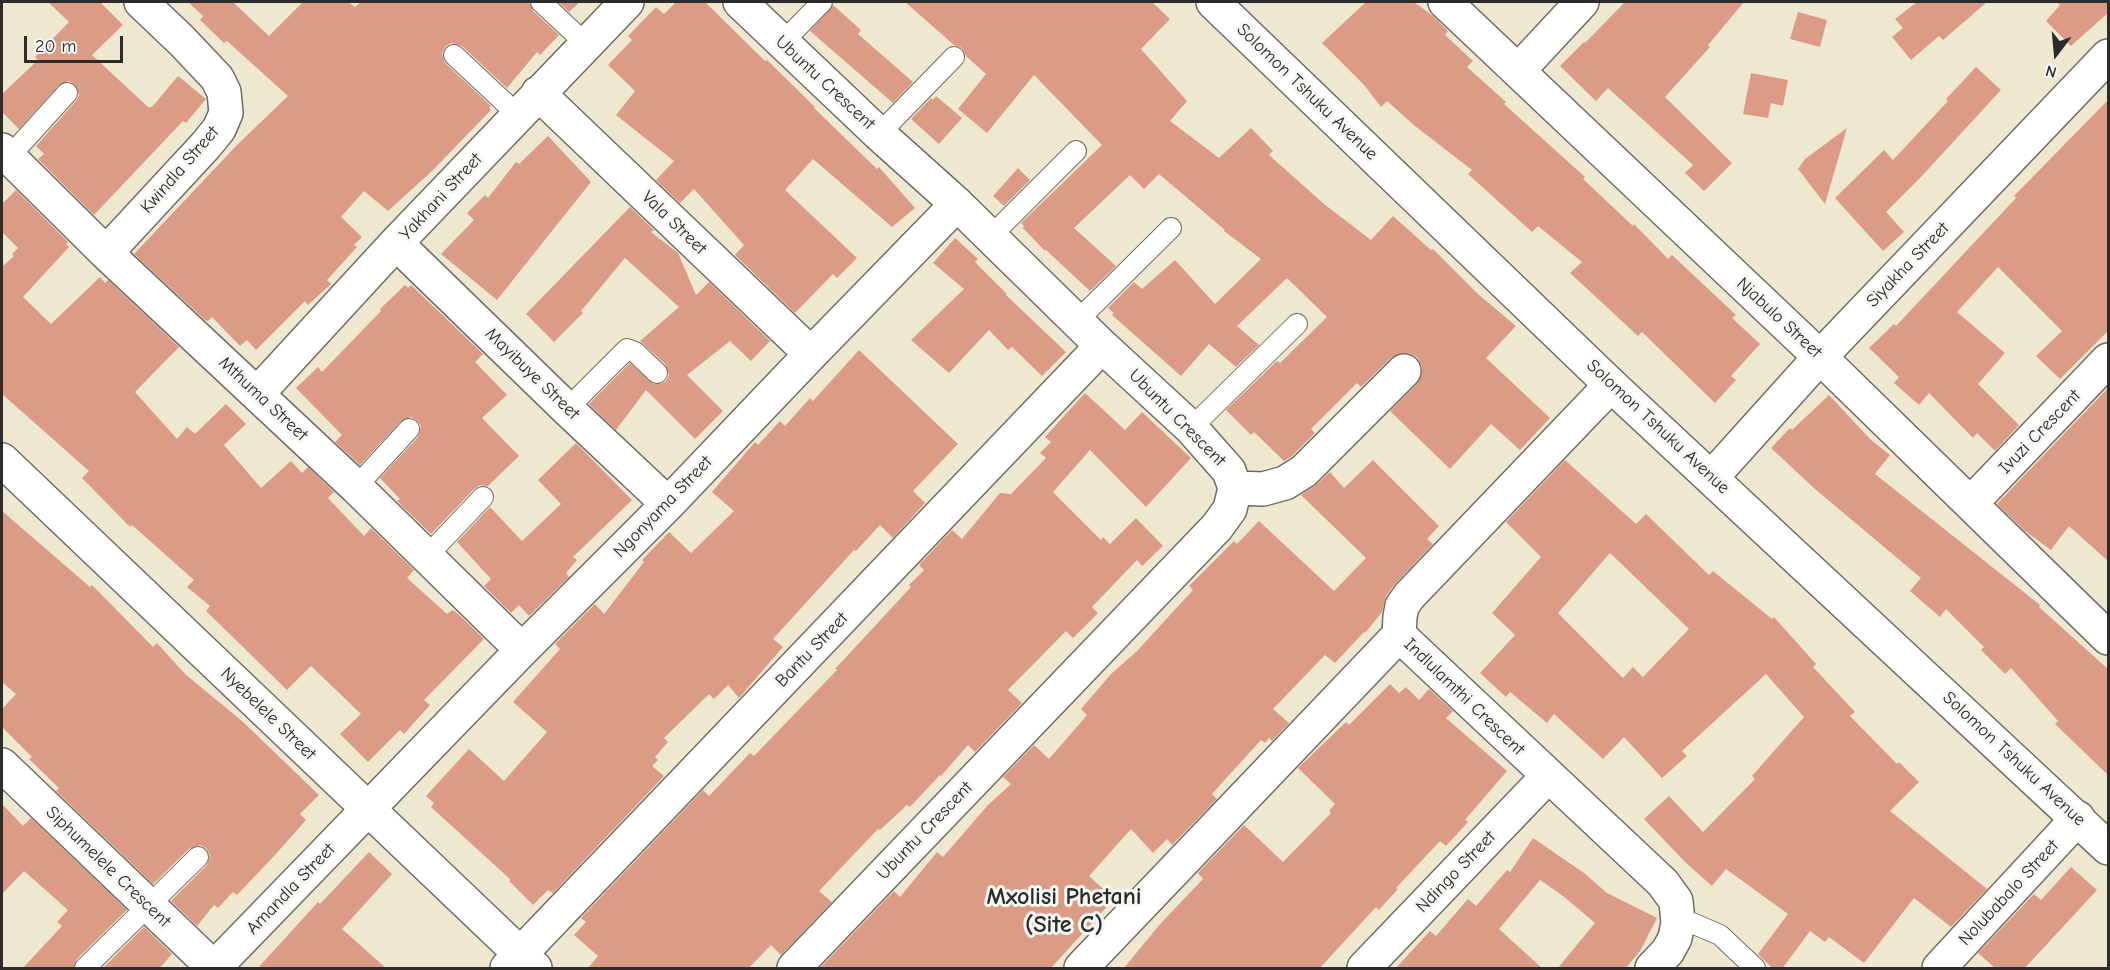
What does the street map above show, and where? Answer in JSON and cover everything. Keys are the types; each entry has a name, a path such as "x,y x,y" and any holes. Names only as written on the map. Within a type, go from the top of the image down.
{"street":[{"name":"Kwindla Street","path":"106,253 206,145 219,129 226,113 224,92 217,78 141,2"},
{"name":"Yakhani Street","path":"257,394 396,243 627,2"},
{"name":"Ubuntu Crescent","path":"740,2 879,134 957,204 1102,346 1191,428 1229,471 1235,488 1230,509 1217,527 794,969"},
{"name":"Solomon Tshuku Avenue","path":"1213,2 1611,385 2109,848"},
{"name":"Njabulo Street","path":"1445,2 1820,357 2109,638"},
{"path":"1518,71 1582,2"},
{"name":"Siyakha Street","path":"1712,477 1820,357 2109,56"},
{"name":"Vala Street","path":"528,104 811,354"},
{"name":"Mthuma Street","path":"5,153 106,253 356,487 522,650"},
{"name":"Ngonyama Street","path":"368,809 668,504 957,204"},
{"name":"Mayibuye Street","path":"396,243 668,504"},
{"name":"Bantu Street","path":"521,964 1102,346"},
{"name":"Ivuzi Crescent","path":"1971,504 2109,360"},
{"path":"1235,488 1263,489 1285,483 1304,471 1404,371"},
{"path":"1399,635 1402,606 1408,596 1611,385"},
{"name":"Nyebelele Street","path":"2,460 368,809 521,964"},
{"name":"Indlulamthi Crescent","path":"1081,969 1399,635 1663,883 1676,901 1678,923"},
{"name":"Siphumelele Crescent","path":"2,765 214,968"},
{"name":"Ndingo Street","path":"1364,969 1548,776"},
{"name":"Amandla Street","path":"214,968 368,809"},
{"name":"Nolubabalo Street","path":"1940,969 2078,818"},
{"path":"1652,969 1668,951 1675,938 1678,923"}],"lane":[{"path":"541,2 586,44"},
{"path":"782,43 822,2"},
{"path":"454,56 528,104"},
{"path":"879,134 954,57"},
{"path":"5,153 67,93"},
{"path":"990,237 1076,151"},
{"path":"1077,321 1171,228"},
{"path":"1191,428 1297,324"},
{"path":"567,409 627,349 635,352 657,373"},
{"path":"356,487 410,429"},
{"path":"427,556 483,498"},
{"path":"85,969 198,857"},
{"path":"1678,923 1692,923 1720,935 1755,969"}],"building":[{"path":"48,2 100,2 123,25 92,55 148,107 152,107 178,76 206,99 186,123 183,121 94,215 38,159 44,154 36,146 76,101 79,95 75,85 69,81 59,85 19,129 2,112 2,94 38,60 35,57 69,22"},
{"path":"188,2 233,2 269,36 303,2 348,2 355,7 361,2 529,2 533,11 559,35 540,55 537,52 507,88 462,46 451,43 446,46 442,53 445,63 491,106 489,108 491,110 433,170 388,211 364,191 341,217 362,237 354,245 357,247 327,280 331,284 308,305 305,301 256,350 247,340 240,346 212,317 208,321 205,320 134,254 238,144 288,96 227,41 224,43 200,20 203,16"},
{"path":"558,2 580,2 569,12"},
{"path":"676,2 705,2 877,169 879,167 915,208 892,227 813,159 785,190 857,258 837,278 833,274 795,313 735,255 744,245 694,189 680,203 656,180 674,161 616,115 635,91 608,65 632,40 628,36 656,7 664,14"},
{"path":"905,2 1152,2 1170,19 1141,49 1187,101 1170,121 1219,158 1251,128 1273,151 1269,155 1324,204 1371,240 1393,216 1431,250 1433,249 1478,294 1516,326 1486,358 1550,418 1520,450 1491,424 1450,469 1390,411 1417,384 1422,375 1422,366 1417,357 1409,353 1400,353 1391,358 1361,387 1357,383 1311,429 1315,433 1284,461 1254,432 1251,435 1226,410 1277,361 1280,363 1327,317 1287,278 1237,326 1259,345 1236,367 1209,344 1181,376 1112,315 1114,313 1108,308 1134,282 1142,289 1175,260 1215,304 1261,259 1224,231 1159,174 1144,189 1130,175 1074,228 1116,266 1090,291 1045,251 1021,223 1102,145 1034,75 987,133 958,109 986,74 966,56 962,48 954,45"},
{"path":"1366,2 1414,2 1432,15 1448,31 1445,35 1473,61 1467,67 1506,102 1504,104 1585,177 1583,179 1633,226 1634,224 1668,259 1672,255 1736,315 1732,318 1760,344 1731,376 1736,380 1715,403 1642,332 1638,336 1570,273 1582,262 1538,226 1532,232 1468,174 1472,170 1387,101 1381,107 1364,85 1322,43"},
{"path":"1625,2 1744,2 1708,45 1710,47 1665,97 1732,163 1704,191 1685,173 1693,165 1608,88 1596,101 1560,66"},
{"path":"1917,2 1987,2 1943,40 1939,36 1911,60 1892,37 1903,28 1895,19"},
{"path":"2056,2 2109,2 2109,12 2071,46 2046,21 2060,5"},
{"path":"833,5 861,30 858,34 913,82 893,103 810,31"},
{"path":"1798,12 1827,20 1820,47 1790,39"},
{"path":"1976,67 2001,90 1886,212 1904,232 1883,251 1835,198 1884,150 1893,160"},
{"path":"1751,73 1788,80 1783,106 1771,103 1768,118 1743,114"},
{"path":"936,96 962,118 939,144 911,119 931,98 933,100"},
{"path":"2109,99 2109,330 2060,379 2036,356 2062,331 1998,267 1957,312 2005,353 1978,384 2019,425 1995,451 1977,433 1973,438 1929,393 1919,405 1894,383 1899,377 1869,348 1894,324 1896,326 2016,198 2014,196"},
{"path":"1847,128 1825,204 1798,169 1805,159"},
{"path":"548,136 591,182 497,300 441,254 474,220 467,213 485,195 488,198 516,162 519,164"},
{"path":"1018,168 1030,180 1004,206 993,196"},
{"path":"16,190 68,242 66,244 69,247 23,297 51,324 100,277 105,283 108,280 179,347 135,392 177,439 187,427 195,434 226,404 246,424 224,445 261,488 291,461 302,473 308,467 334,492 328,498 364,536 371,528 414,570 407,578 447,614 452,610 456,612 484,639 424,700 430,705 404,734 400,730 368,762 340,734 361,714 311,666 287,690 206,611 210,606 187,587 194,580 132,525 130,527 82,478 89,471 2,394 2,267 14,256 12,254 18,248 2,232 2,204"},
{"path":"630,207 654,230 651,232 678,253 696,295 709,282 770,341 751,361 730,341 687,375 723,411 695,439 646,390 616,430 589,404 630,363 654,384 666,381 669,375 665,364 640,341 679,307 625,258 581,311 583,313 554,342 526,314"},
{"path":"955,238 978,259 975,262 1006,295 1066,352 1042,376 1012,347 1008,350 989,330 949,373 911,340 964,289 933,263"},
{"path":"405,285 408,288 411,285 483,354 475,362 507,395 482,418 519,456 488,486 480,485 474,489 431,534 397,501 400,499 380,478 418,437 421,426 417,421 411,417 401,421 360,465 335,442 342,435 296,388 318,367 322,372"},
{"path":"859,350 958,444 913,491 925,503 893,538 880,525 856,551 854,550 773,639 783,647 739,698 728,685 714,699 709,694 664,738 668,742 655,757 658,760 652,766 664,776 553,893 548,890 533,905 509,881 511,880 431,807 434,803 426,796 469,749 504,781 547,732 513,702 560,649 555,644 595,604 604,614 644,562 642,560 669,532 691,553 734,511 712,492 755,442 758,445 780,421 785,426 810,398 813,401"},
{"path":"2109,387 2109,562 2069,526 2051,550 2025,531 1997,504"},
{"path":"1085,393 1125,430 1142,412 1191,458 1146,507 1090,450 1053,492 1101,540 1103,537 1110,544 1136,518 1163,546 1142,566 1137,560 1092,607 1098,613 1073,638 1066,631 1008,690 1022,703 975,752 968,745 910,807 907,805 880,830 878,829 819,891 832,902 781,955 771,945 748,969 587,969 598,956 574,935 586,922 581,918 703,790 709,796 750,753 754,756 837,670 835,669 911,587 909,585 924,570 919,565 952,530 962,539 1000,493 1011,494 1046,458 1040,453 1051,442 1045,437"},
{"path":"1829,395 1871,440 1890,455 1875,474 2040,605 2039,607 2109,670 2109,776 2055,724 2058,721 2011,668 2005,674 1981,650 1984,647 1946,609 1940,617 1910,591 1921,578 1815,489 1771,448 1790,428 1792,430"},
{"path":"576,443 632,500 573,557 577,560 566,573 569,577 529,616 519,605 511,613 484,586 491,579 457,542 490,507 522,541 561,504 538,480"},
{"path":"1373,460 1439,526 1427,539 1433,544 1394,585 1386,596 1382,612 1365,633 1335,663 1325,655 1273,709 1289,723 1272,741 1269,738 1265,743 1261,740 1212,794 1217,799 1172,845 1167,839 1153,853 1131,829 1089,876 1114,899 1050,969 819,969 894,891 900,897 937,852 943,857 988,805 1011,784 1003,777 1034,745 1049,759 1087,715 1081,709 1111,674 1137,651 1193,590 1189,586 1234,541 1237,544 1259,521 1334,591 1366,558 1301,495 1330,472 1344,488"},
{"path":"1565,460 1636,524 1646,514 1709,575 1713,571 1772,619 1774,617 1816,664 1813,667 1855,712 1850,716 1897,764 1899,762 1919,782 1890,811 1987,889 1951,927 1914,898 1864,963 1829,937 1825,942 1810,931 1782,969 1773,969 1758,954 1788,914 1726,869 1712,886 1686,863 1644,819 1669,796 1703,832 1755,779 1752,776 1804,717 1766,674 1682,751 1687,756 1662,778 1624,737 1603,759 1554,714 1547,723 1510,692 1506,697 1480,673 1515,635 1492,613 1541,557 1506,522","holes":["1610,553 1689,629 1643,677 1633,667 1623,678 1558,613"]},
{"path":"2,511 90,587 92,585 153,647 157,643 185,674 242,721 319,795 300,814 306,820 275,855 237,895 233,892 218,908 214,905 197,926 171,901 207,865 210,855 206,848 201,845 190,848 153,884 56,791 59,788 29,759 32,757 2,727 2,709 16,694 2,682"},
{"path":"1390,684 1399,693 1406,687 1419,700 1429,689 1453,711 1446,718 1507,771 1465,820 1468,822 1446,846 1440,841 1396,888 1398,889 1379,910 1376,907 1319,969 1123,969 1161,923 1203,879 1198,873 1244,825 1283,862 1331,813 1329,811 1335,804 1298,768 1346,722 1349,725"},
{"path":"2,804 23,826 31,818 127,910 77,959 73,969 22,969 62,926 57,922 68,910 24,871 2,894"},
{"path":"1533,838 1584,873 1607,893 1657,918 1640,951 1625,969 1557,969 1595,923 1540,880 1499,929 1543,969 1395,969 1430,931 1436,936 1468,899 1476,906 1507,870 1510,872"},
{"path":"369,852 392,874 342,929 387,969 257,969 318,902 320,904"},
{"path":"2071,867 2097,890 2024,969 1996,969 1978,953 2034,894 2041,900"},
{"path":"144,927 172,954 159,969 102,969"}],"district":[{"name":"Mxolisi Phetani (Site C)","path":"1064,911"}]}
